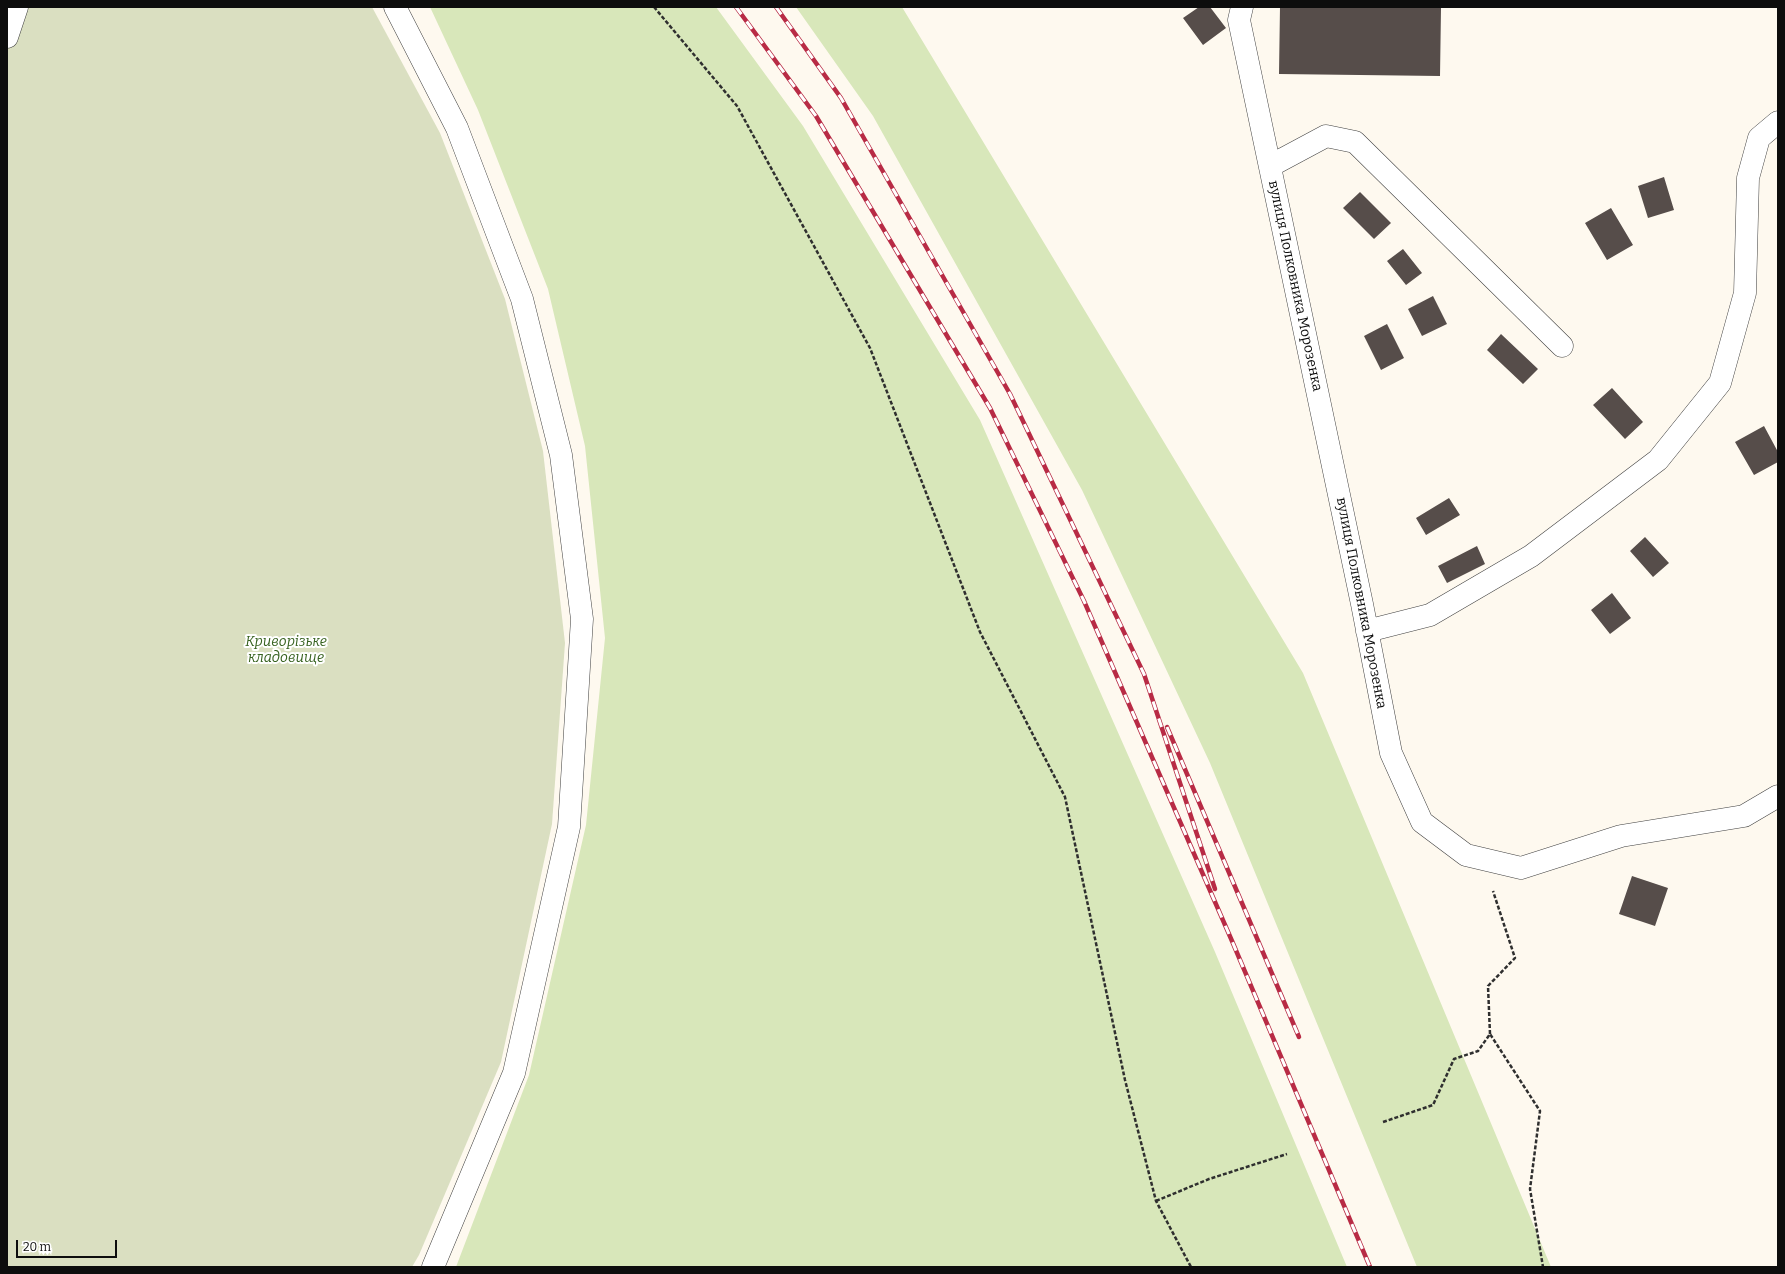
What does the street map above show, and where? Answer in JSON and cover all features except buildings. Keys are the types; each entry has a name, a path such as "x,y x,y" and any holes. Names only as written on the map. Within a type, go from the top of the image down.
{"street":[{"path":"7,38 17,7"},
{"path":"395,7 457,128 522,299 560,455 582,619 569,827 514,1073 433,1267"},
{"name":"вулиця Полковника Морозенка","path":"1242,7 1239,20 1367,631 1391,753 1422,822 1466,855 1521,868 1620,836 1744,816 1778,796"},
{"path":"1367,631 1430,614 1530,556 1658,460 1720,383 1745,293 1748,178 1759,138 1778,122"},
{"path":"1270,166 1326,136 1355,142 1562,346"}],"path":[{"path":"654,7 737,106 870,348 980,632 1065,797 1125,1080 1156,1201 1192,1267"},
{"path":"1466,855 1493,891 1515,958 1488,986 1490,1034 1540,1111 1530,1189 1544,1267"},
{"path":"1383,1122 1433,1105 1454,1059 1478,1051 1490,1034"},
{"path":"1156,1201 1209,1179 1287,1154"}],"green space":[{"name":"Криворізьке кладовище","path":"7,7 372,7 440,133 505,299 543,451 565,643 552,824 501,1062 419,1255 412,1267 7,1267"},
{"path":"430,7 716,7 803,126 980,420 1215,952 1347,1267 456,1267 529,1075 586,825 605,638 585,446 548,289 478,110"},
{"path":"796,7 902,7 1303,673 1551,1267 1417,1267 1210,763 1082,490 873,116"}],"railway":[{"path":"736,7 816,116 990,408 1084,601 1232,941 1370,1267"},
{"path":"776,7 841,98 1010,394 1144,674 1215,889"},
{"path":"1167,727 1299,1037"}]}
